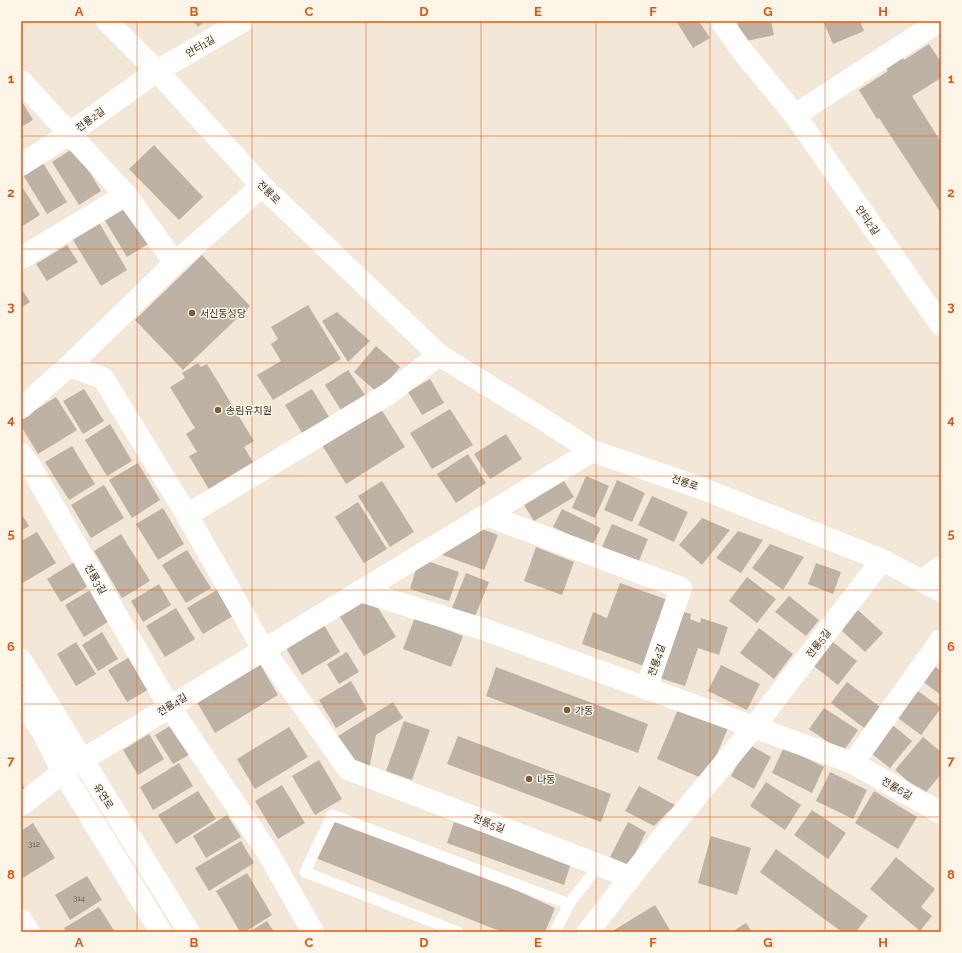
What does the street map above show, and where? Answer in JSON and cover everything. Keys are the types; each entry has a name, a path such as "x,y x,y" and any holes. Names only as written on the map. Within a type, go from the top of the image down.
{"street":[{"name":"전룡로","path":"107,21 157,71 262,186 439,355 592,451 701,488 882,560 941,591"},
{"name":"안터1길","path":"157,71 243,21"},
{"name":"안터2길","path":"721,21 743,52 795,115 941,325"},
{"path":"795,115 940,21"},
{"name":"전룡2길","path":"21,165 69,134 157,71"},
{"path":"21,81 126,195 175,264"},
{"path":"21,408 69,366 175,264 262,186"},
{"path":"21,258 126,195"},
{"path":"187,515 388,394 439,355"},
{"path":"69,366 103,378 187,515 263,649"},
{"name":"전룡4길","path":"21,804 63,772 169,706 592,451"},
{"name":"전룡3길","path":"21,454 29,464 169,706"},
{"name":"전룡4길","path":"360,591 483,629 646,689 682,588 486,515"},
{"name":"전룡5길","path":"588,932 630,878 754,727 882,560"},
{"path":"921,581 941,567"},
{"path":"646,689 853,763 941,640"},
{"name":"전룡5길","path":"263,649 348,769 630,878"},
{"name":"유연로","path":"21,660 189,932"},
{"path":"21,698 63,772 161,932"},
{"path":"169,706 268,853 313,932"},
{"name":"전룡6길","path":"853,763 941,813"},
{"path":"21,920 29,932"}],"lane":[{"path":"458,932 305,872 332,815 568,904"},
{"path":"555,932 568,904 599,866"}],"building":[{"path":"193,21 205,21 198,27"},
{"path":"676,21 699,21 710,38 693,48"},
{"path":"737,21 771,21 774,35 742,42"},
{"path":"823,21 860,21 864,31 833,44"},
{"path":"929,44 941,62 941,78 912,96 941,142 941,213 859,90 888,71 885,66 901,56 904,60"},
{"path":"21,100 33,120 21,127"},
{"path":"154,145 203,197 179,220 129,169"},
{"path":"75,147 101,191 79,205 52,162"},
{"path":"43,163 67,202 47,214 23,175"},
{"path":"21,185 40,215 21,227"},
{"path":"125,206 148,244 127,257 104,219"},
{"path":"97,219 127,270 101,286 70,235"},
{"path":"67,245 78,262 47,281 36,264"},
{"name":"서신동성당","path":"202,255 250,306 183,370 135,320"},
{"path":"21,288 30,302 21,308"},
{"path":"308,305 341,359 273,400 257,375 281,361 271,344 278,339 271,327"},
{"path":"337,312 370,341 348,362 322,321"},
{"path":"376,346 400,367 378,393 354,372"},
{"path":"198,363 201,367 207,364 254,441 244,447 254,464 210,491 189,456 197,452 186,434 195,428 170,387 185,378 182,373"},
{"path":"348,370 367,398 343,413 325,385"},
{"path":"430,379 444,403 422,415 408,392"},
{"path":"84,389 104,421 83,434 63,401"},
{"path":"312,389 331,420 304,436 285,405"},
{"path":"56,397 77,430 38,454 21,426 21,419"},
{"path":"381,409 405,447 346,484 322,445"},
{"path":"450,409 473,445 432,469 410,433"},
{"path":"110,424 132,461 107,476 85,440"},
{"path":"506,434 522,459 490,479 474,454"},
{"path":"72,446 95,484 69,500 45,462"},
{"path":"468,454 486,483 456,503 437,474"},
{"path":"138,463 160,500 132,518 109,480"},
{"path":"559,473 574,497 534,521 519,497"},
{"path":"586,476 609,486 595,518 572,508"},
{"path":"617,480 645,493 632,522 604,510"},
{"path":"382,481 414,532 390,547 358,496"},
{"path":"104,485 124,518 91,538 71,505"},
{"path":"652,496 688,512 674,542 638,525"},
{"path":"358,502 387,549 364,563 335,517"},
{"path":"163,508 184,544 158,560 136,524"},
{"path":"562,509 601,528 592,546 553,527"},
{"path":"21,513 29,526 21,531"},
{"path":"702,518 730,530 702,565 679,545"},
{"path":"612,524 648,539 638,563 602,547"},
{"path":"474,526 498,535 484,570 437,553"},
{"path":"738,531 763,540 741,573 716,558"},
{"path":"37,532 56,563 21,584 21,541"},
{"path":"121,534 150,581 122,598 94,551"},
{"path":"770,544 804,557 783,590 752,568"},
{"path":"536,547 574,562 562,595 524,581"},
{"path":"187,550 211,588 186,603 162,565"},
{"path":"76,561 90,585 61,602 47,579"},
{"path":"430,562 459,572 449,601 410,589 416,569"},
{"path":"816,563 841,572 833,594 808,584"},
{"path":"466,573 489,582 474,619 451,611"},
{"path":"747,577 776,599 757,623 729,601"},
{"path":"620,583 668,600 644,666 582,644 593,612 607,618"},
{"path":"159,584 171,605 143,622 131,601"},
{"path":"220,588 236,614 203,634 187,608"},
{"path":"92,589 111,620 84,637 65,605"},
{"path":"369,593 396,637 364,656 337,612"},
{"path":"789,596 819,620 806,636 775,612"},
{"path":"176,608 195,639 165,657 146,626"},
{"path":"858,610 883,633 865,652 840,629"},
{"path":"681,611 691,614 690,619 700,623 701,618 728,627 719,655 698,648 685,686 660,678"},
{"path":"415,617 463,636 451,667 403,649"},
{"path":"321,620 340,652 302,675 283,643"},
{"path":"759,628 793,654 774,679 740,653"},
{"path":"102,632 118,659 98,671 82,645"},
{"path":"829,639 857,661 838,685 810,663"},
{"path":"76,642 96,674 76,686 57,654"},
{"path":"347,652 359,672 339,684 327,664"},
{"path":"131,656 151,688 127,702 108,670"},
{"path":"257,659 278,695 215,733 194,697"},
{"path":"930,663 941,671 941,695 918,678"},
{"path":"721,665 760,684 747,710 708,691"},
{"name":"가동","path":"496,667 648,724 638,753 486,696"},
{"path":"351,681 367,709 336,728 319,700"},
{"path":"847,682 880,707 864,728 831,703"},
{"path":"914,688 941,708 921,735 894,715"},
{"path":"393,702 403,718 376,735 369,769 352,765 338,736"},
{"path":"679,707 728,728 706,780 657,759"},
{"path":"824,708 858,730 843,752 809,729"},
{"path":"404,721 430,730 412,780 386,771"},
{"path":"175,723 192,753 173,764 155,735"},
{"path":"890,723 912,741 890,768 867,750"},
{"path":"289,727 308,757 255,789 237,759"},
{"path":"149,734 164,759 138,775 123,750"},
{"name":"나동","path":"458,736 611,794 601,822 447,764"},
{"path":"923,737 941,752 941,774 924,795 895,770"},
{"path":"748,744 771,757 754,789 731,776"},
{"path":"784,747 824,767 812,793 772,773"},
{"path":"319,760 342,799 315,815 292,776"},
{"path":"179,763 193,786 153,810 140,787"},
{"path":"830,772 867,790 853,819 816,801"},
{"path":"21,782 28,794 21,798"},
{"path":"766,782 801,805 785,830 750,806"},
{"path":"282,785 305,823 278,839 255,801"},
{"path":"639,786 675,805 654,826 625,811"},
{"path":"198,791 216,819 176,844 158,815"},
{"path":"874,791 917,817 898,849 855,823"},
{"path":"812,810 846,833 828,859 794,835"},
{"path":"227,815 241,837 206,858 193,836"},
{"path":"332,818 498,882 555,908 545,932 502,932 313,857"},
{"path":"454,822 571,863 564,885 447,843"},
{"path":"628,822 646,832 629,866 610,857"},
{"path":"33,823 55,858 21,879 21,831"},
{"path":"711,836 751,848 737,895 698,883"},
{"path":"241,841 254,863 209,891 195,868"},
{"path":"776,849 868,916 856,932 842,932 760,872"},
{"path":"896,857 935,889 921,907 932,916 920,931 870,889"},
{"path":"247,873 272,915 245,932 240,932 216,891"},
{"path":"87,876 102,900 70,920 55,895"},
{"path":"655,905 671,932 611,932"},
{"path":"99,907 115,932 66,932 64,928"},
{"path":"267,921 274,932 249,932"},
{"path":"746,923 752,932 732,932"}],"place":[{"name":"서신동성당","path":"192,313"},
{"name":"송림유치원","path":"218,410"},
{"name":"가동","path":"567,710"},
{"name":"나동","path":"529,779"}]}
